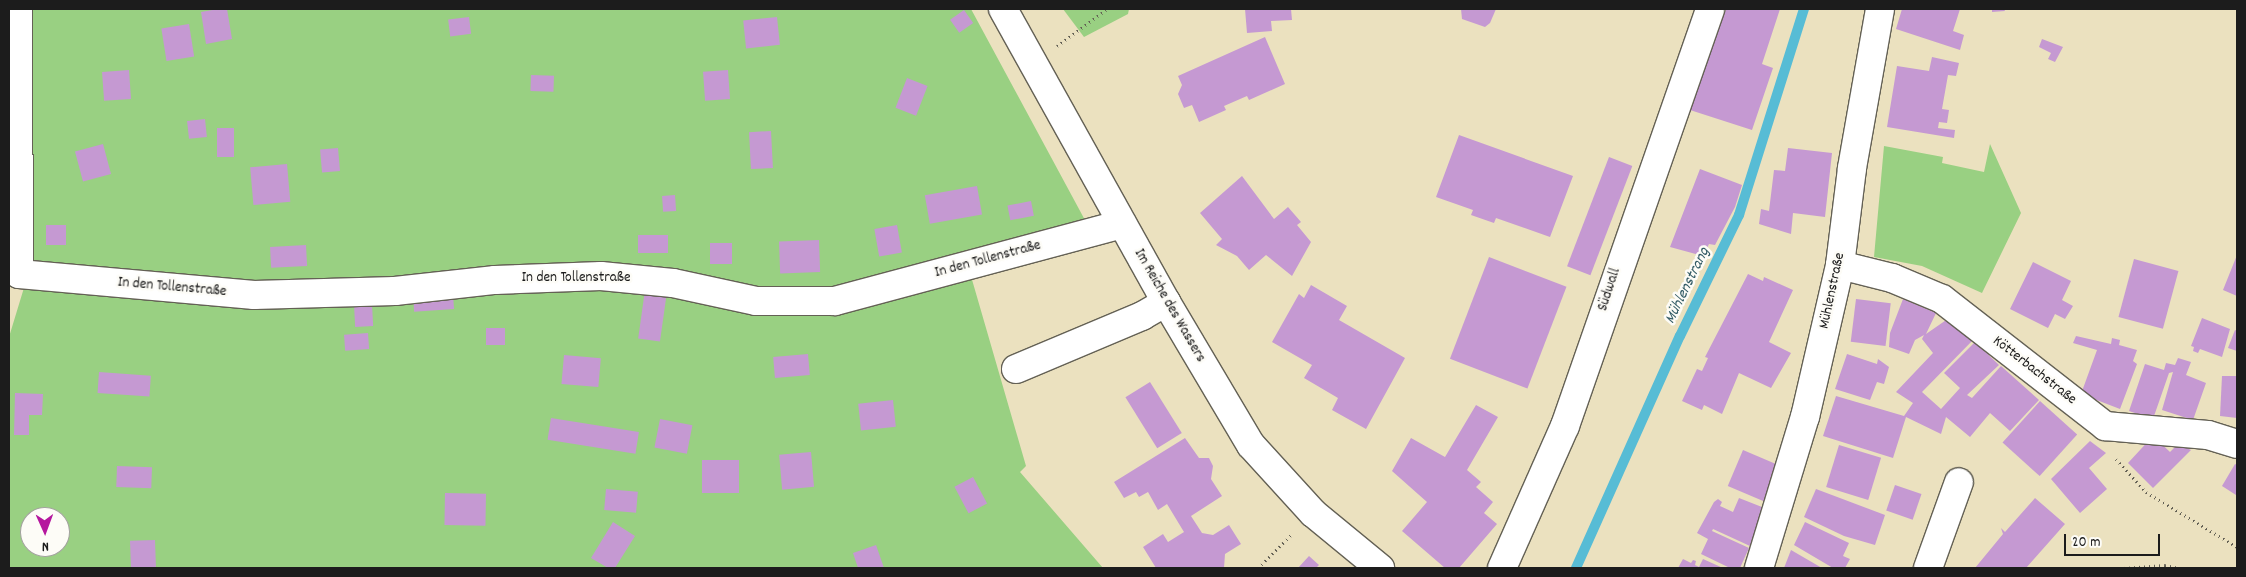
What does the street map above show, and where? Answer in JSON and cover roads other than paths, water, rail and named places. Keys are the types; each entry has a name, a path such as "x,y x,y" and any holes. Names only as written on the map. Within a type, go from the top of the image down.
{"street":[{"name":"In den Tollenstraße","path":"18,9 19,274 254,295 395,291 495,280 602,276 673,282 756,301 835,301 1122,224"},
{"name":"Im Reiche des Wassers","path":"1003,9 1166,302 1251,445 1313,513 1380,568"},
{"name":"Südwall","path":"1502,568 1565,426 1710,9"},
{"name":"Mühlenstraße","path":"1759,568 1806,417 1840,265 1852,168 1880,9"},
{"name":"Kötterbachstraße","path":"1840,265 1892,278 1942,299 2105,426 2208,435 2237,444"},
{"path":"1016,369 1142,316 1166,302"},
{"path":"1928,568 1959,482"}],"waterway":[{"name":"Mühlenstrang","path":"1576,568 1680,336 1739,215 1804,9"}]}
